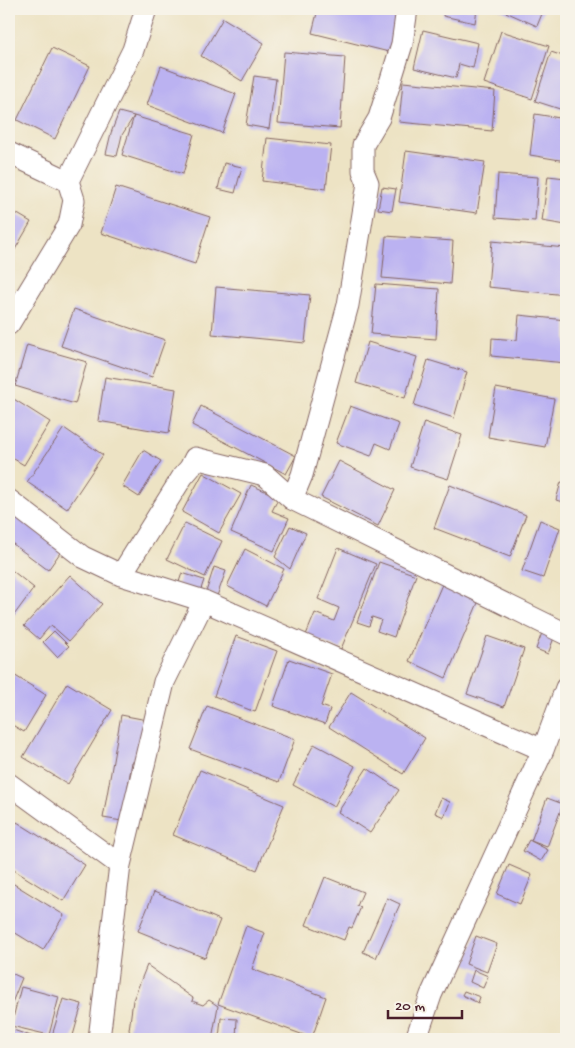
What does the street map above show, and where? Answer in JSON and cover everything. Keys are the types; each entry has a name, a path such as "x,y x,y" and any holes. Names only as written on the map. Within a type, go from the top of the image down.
{"street":[{"path":"9,324 69,224 74,200 68,181 133,50 146,9"},
{"path":"292,499 302,475 348,305 368,182 363,171 363,144 379,118 402,44 407,9"},
{"path":"9,152 68,181"},
{"path":"121,575 195,458 265,475 292,499 566,634"},
{"path":"9,500 83,557 121,575 204,601 543,750"},
{"path":"98,1039 120,865 164,682 204,601"},
{"path":"416,1039 431,995 543,750 566,688"},
{"path":"9,784 120,865"}],"building":[{"path":"318,9 386,9 402,13 393,53 312,33"},
{"path":"444,9 477,9 475,23 443,16"},
{"path":"499,9 544,9 537,26"},
{"path":"223,18 264,43 242,81 201,56"},
{"path":"423,30 478,43 473,68 459,64 456,78 414,68"},
{"path":"501,31 549,46 532,99 484,83"},
{"path":"52,48 90,66 55,139 17,120"},
{"path":"284,52 345,57 340,128 278,123"},
{"path":"551,52 566,57 566,111 535,101"},
{"path":"161,66 236,94 222,133 147,105"},
{"path":"254,76 276,79 269,129 246,125"},
{"path":"403,82 495,91 492,131 399,122"},
{"path":"119,112 134,116 122,135 117,156 106,154"},
{"path":"535,114 566,119 566,161 530,155"},
{"path":"134,116 194,134 183,174 122,155"},
{"path":"267,138 331,145 326,189 262,181"},
{"path":"406,151 485,162 477,213 399,202"},
{"path":"224,163 242,167 235,193 218,189"},
{"path":"498,174 538,177 535,221 495,218"},
{"path":"548,176 566,178 566,225 542,221"},
{"path":"116,187 210,217 195,264 101,233"},
{"path":"382,187 396,189 392,211 378,209"},
{"path":"9,209 31,222 10,258 9,257"},
{"path":"386,236 453,241 450,284 382,278"},
{"path":"492,241 566,248 566,295 488,287"},
{"path":"376,284 439,289 436,339 371,334"},
{"path":"216,287 310,295 305,343 212,334"},
{"path":"74,309 165,340 152,377 61,346"},
{"path":"519,315 566,320 566,363 491,356 492,338 517,340"},
{"path":"368,342 417,357 405,398 356,383"},
{"path":"27,345 87,362 75,404 15,386"},
{"path":"428,360 467,372 454,418 414,405"},
{"path":"105,377 176,389 169,433 98,421"},
{"path":"496,388 554,399 545,447 488,437"},
{"path":"9,396 50,422 24,465 9,456"},
{"path":"201,406 296,456 286,474 192,425"},
{"path":"350,406 399,424 390,449 376,443 371,456 336,443"},
{"path":"424,422 462,435 448,479 410,467"},
{"path":"64,428 103,455 67,509 27,482"},
{"path":"143,450 161,461 139,497 122,486"},
{"path":"339,461 395,490 378,526 321,497"},
{"path":"203,473 241,494 219,533 182,512"},
{"path":"561,482 566,483 566,503 556,500"},
{"path":"251,485 279,497 272,511 289,518 274,551 231,532"},
{"path":"450,485 526,515 510,557 434,528"},
{"path":"9,511 62,550 48,570 9,541"},
{"path":"540,520 560,528 543,578 522,571"},
{"path":"185,523 222,541 205,577 167,559"},
{"path":"290,526 306,533 290,569 275,557"},
{"path":"338,548 376,564 341,649 306,635 315,613 334,621 339,608 318,599"},
{"path":"245,549 284,569 266,606 227,586"},
{"path":"379,562 416,575 394,637 377,631 381,620 372,617 369,626 357,622"},
{"path":"214,567 226,571 217,596 206,592"},
{"path":"9,568 34,588 9,622"},
{"path":"182,573 204,580 200,592 178,585"},
{"path":"70,575 102,604 69,641 51,625 39,639 24,626"},
{"path":"443,582 480,598 446,678 409,661"},
{"path":"543,630 555,635 548,654 536,649"},
{"path":"54,631 69,646 57,657 43,642"},
{"path":"236,636 277,651 255,712 214,696"},
{"path":"487,636 524,649 504,707 467,694"},
{"path":"289,659 332,674 321,706 330,709 325,724 273,706"},
{"path":"9,672 46,695 24,732 9,723"},
{"path":"67,683 112,710 68,784 23,757"},
{"path":"351,692 425,738 403,774 329,727"},
{"path":"207,706 295,739 279,782 190,749"},
{"path":"121,715 147,720 140,763 132,762 122,821 103,818"},
{"path":"314,744 355,766 334,807 293,785"},
{"path":"367,768 399,790 370,833 338,812"},
{"path":"200,770 284,805 257,870 173,835"},
{"path":"441,798 450,802 444,817 435,813"},
{"path":"547,798 563,804 547,847 531,841"},
{"path":"17,822 85,865 63,901 9,867 9,835"},
{"path":"529,840 548,850 541,861 523,851"},
{"path":"509,865 532,875 520,904 497,894"},
{"path":"325,877 363,892 357,906 361,907 352,928 349,927 344,940 306,925"},
{"path":"9,881 64,915 43,950 9,929"},
{"path":"154,892 220,920 205,958 138,931"},
{"path":"387,898 400,904 376,958 363,952"},
{"path":"246,926 265,933 252,969 326,997 312,1038 218,1004"},
{"path":"476,936 497,944 487,972 466,964"},
{"path":"147,965 193,998 192,1001 203,1005 209,1000 218,1006 212,1039 133,1039 129,1030 133,1000"},
{"path":"474,970 488,976 483,988 470,982"},
{"path":"9,972 22,978 9,1010"},
{"path":"21,987 59,997 49,1035 11,1026"},
{"path":"464,991 480,997 478,1003 462,995"},
{"path":"63,999 82,1004 72,1039 51,1039"},
{"path":"221,1018 237,1019 236,1039 219,1039"},
{"path":"10,1029 40,1039 9,1039"}]}
